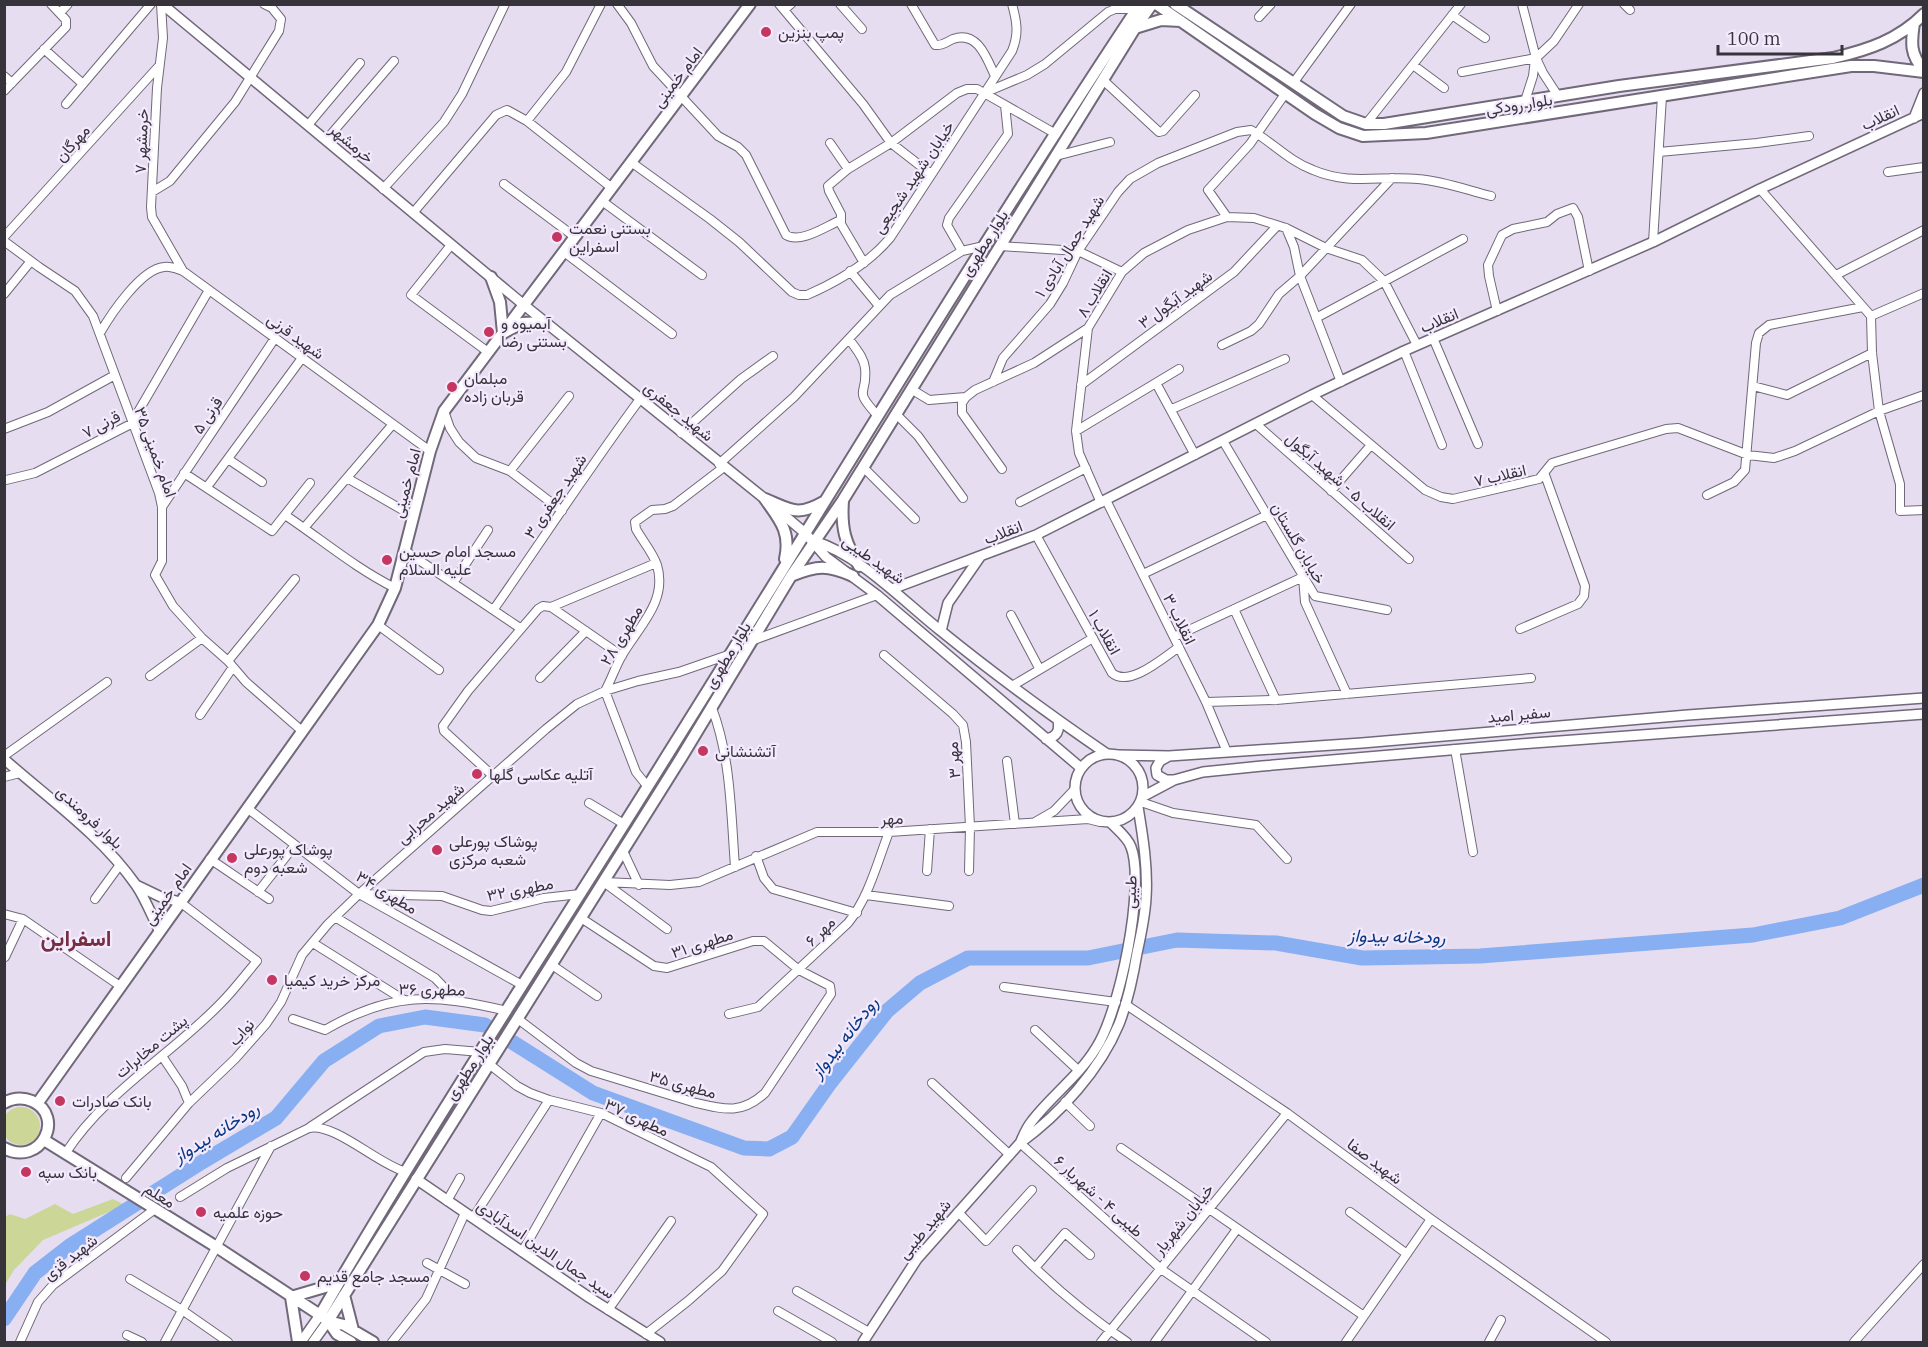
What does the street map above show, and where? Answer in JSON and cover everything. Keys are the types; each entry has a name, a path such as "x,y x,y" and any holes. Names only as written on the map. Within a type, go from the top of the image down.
{"main road":[{"name":"امام خمینی","path":"37,1104 378,625 395,588 429,451 444,411 750,4"},
{"name":"بلوار رودکی","path":"1154,4 1285,94 1339,128 1363,136 1426,133 1851,66 1923,71"},
{"name":"بلوار مطهری","path":"324,1318 344,1296 754,640 805,533 877,415 1056,134 1129,30 1154,4"},
{"name":"بلوار رودکی","path":"1175,4 1343,116 1366,124 1384,124 1558,96 1833,58 1866,50 1892,39 1923,14"},
{"path":"1185,4 1193,16"},
{"path":"1133,6 1129,30 1161,20 1183,22"},
{"path":"1914,23 1912,52 1923,71"},
{"name":"بلوار مطهری","path":"324,1318 341,1279 522,985 728,656 787,572 814,542 844,498 1103,80 1129,30"},
{"path":"1866,50 1877,57 1874,66"},
{"path":"490,278 500,303 503,333 522,324 544,322"},
{"path":"765,499 793,511 800,511 809,510 830,495 844,498 841,521 843,534 859,566"},
{"path":"765,499 784,527 788,540 787,572 823,567 836,569 853,576"},
{"path":"670,751 681,758"},
{"path":"495,1029 507,1036"},
{"path":"4,1103 20,1098 37,1104 43,1110 48,1125 44,1140 30,1152 21,1153 4,1148"},
{"name":"معلم","path":"44,1140 215,1246 324,1318"},
{"path":"299,1342 291,1297 325,1287 341,1279"},
{"path":"344,1296 353,1330"},
{"path":"324,1318 344,1324 374,1342"},
{"path":"324,1318 337,1334 351,1342"},
{"path":"338,1342 351,1342"}],"street":[{"path":"4,91 66,27 66,20 51,4"},
{"path":"60,13 68,4"},
{"path":"66,104 151,4"},
{"name":"خرمشهر ۷","path":"161,4 163,38 158,67 151,207 153,217 183,271"},
{"name":"خرمشهر","path":"161,4 524,305"},
{"path":"152,192 170,181 235,102 250,78 281,24 274,6 264,4"},
{"path":"383,189 444,122 482,57 505,4"},
{"path":"528,121 567,72 601,4"},
{"path":"617,4 631,23 653,66 718,136 738,147 746,155 786,235 795,238 803,236 841,220"},
{"path":"791,4 781,7 862,104 891,143 931,174"},
{"path":"840,4 862,29"},
{"path":"911,4 935,45 963,37 971,38 983,51 995,76"},
{"name":"خیابان شهید شجیعی","path":"631,162 710,219 792,292 807,295 864,263 890,238 1012,51 1017,39 1016,18 1011,4"},
{"path":"1259,17 1271,4"},
{"path":"1294,82 1351,4"},
{"path":"1366,124 1461,4"},
{"path":"1522,4 1536,58 1558,96"},
{"path":"1462,72 1536,58 1554,41 1579,4"},
{"path":"984,93 1027,75 1045,64 1108,12 1133,6"},
{"path":"1452,15 1485,38"},
{"path":"44,49 83,84"},
{"path":"1525,101 1536,58"},
{"path":"326,140 394,61"},
{"path":"308,125 360,63"},
{"path":"1413,65 1444,88"},
{"name":"مهرگان","path":"63,281 31,261 4,239 158,67"},
{"path":"4,76 12,83"},
{"path":"1103,80 1159,132 1163,131 1196,95"},
{"path":"864,263 841,224 841,214 828,188 830,183 848,169 891,143 957,93 973,88 1056,134"},
{"name":"انقلاب","path":"1914,118 1923,93"},
{"path":"1227,217 1208,190 1258,134 1285,94"},
{"path":"1653,242 1662,96"},
{"path":"962,251 947,225 1008,134 1005,105"},
{"path":"413,213 496,115 507,110 528,121 612,188"},
{"name":"انقلاب","path":"892,589 1036,535 1404,351 1653,242 1923,112"},
{"name":"شهید جمال آبادی ۱","path":"993,382 1003,358 1050,304 1078,251 1118,192 1130,179 1143,171 1237,132 1251,130 1258,134"},
{"path":"1258,134 1276,149 1312,170 1345,180 1392,178 1432,181 1491,196"},
{"path":"1659,152 1809,136"},
{"path":"1056,156 1110,142"},
{"path":"830,143 848,169"},
{"path":"1888,172 1923,167"},
{"path":"1222,345 1251,331 1264,317 1279,294 1300,276 1392,178"},
{"path":"504,184 575,237"},
{"path":"1760,189 1871,316 1872,353 1879,411 1900,484 1900,510 1923,510"},
{"path":"603,201 702,275"},
{"path":"1497,311 1488,265 1502,235 1513,229 1547,222 1557,214 1573,208 1578,217 1589,271"},
{"name":"انقلاب ۸","path":"1104,501 1079,453 1076,431 1088,328 1122,272 1144,253 1188,230 1227,217 1254,218 1286,228 1326,248 1362,260 1384,281 1417,345"},
{"name":"شهید آبگول ۳","path":"1081,385 1234,272 1277,226"},
{"path":"1286,228 1294,247 1300,276 1341,382"},
{"path":"1836,275 1923,230"},
{"path":"1316,318 1463,239"},
{"path":"451,245 411,295 488,352"},
{"path":"722,466 794,397 890,296 962,251 984,246"},
{"path":"999,246 1078,251 1122,272"},
{"path":"564,252 672,334"},
{"path":"4,294 31,261"},
{"path":"100,333 125,297 153,270 165,267 183,271"},
{"name":"شهید قرنی","path":"183,271 429,451"},
{"path":"850,271 879,306"},
{"name":"امام خمینی ۳۵","path":"63,281 85,304 100,333 131,424 159,493 162,507 162,561 156,570 156,577 173,606 202,638 271,705 302,731"},
{"name":"قرنی ۷","path":"6,480 34,473 131,424 209,290"},
{"path":"1871,316 1923,293"},
{"name":"شهید جعفری","path":"524,305 765,499 814,542"},
{"path":"1707,495 1734,482 1745,470 1756,343 1759,333 1769,325 1863,308"},
{"path":"911,389 929,400 966,397 1034,363 1088,328"},
{"name":"قرنی ۵","path":"162,507 275,338"},
{"path":"1433,338 1478,444"},
{"path":"849,339 863,359 866,369 861,394 877,415"},
{"path":"1404,351 1442,445"},
{"path":"1753,386 1787,394 1798,391 1872,353"},
{"path":"681,433 741,379 772,357"},
{"path":"207,487 302,358"},
{"path":"1172,409 1285,359"},
{"path":"1076,431 1179,369"},
{"path":"4,429 48,412 115,375"},
{"path":"1156,382 1195,455"},
{"name":"انقلاب ۷","path":"1312,395 1425,490 1453,499 1539,479 1545,475 1552,463 1666,429 1678,428 1748,455 1774,458 1795,451 1879,411 1923,395"},
{"path":"510,471 569,396"},
{"path":"966,397 961,408 962,413 1002,469"},
{"name":"شهید جعفری ۳","path":"494,609 562,512 589,469 640,399"},
{"path":"444,411 450,428 459,442 476,458 510,471 562,512"},
{"path":"896,414 918,436 963,498"},
{"path":"304,528 393,424"},
{"name":"انقلاب ۵ - شهید آبگول","path":"1256,424 1408,559"},
{"name":"خیابان گلستان","path":"1223,441 1315,596 1387,610"},
{"path":"1331,491 1371,445"},
{"path":"228,459 262,482"},
{"name":"مطهری ۲۸","path":"648,787 636,772 605,691 622,656 653,609 658,596 659,579 656,563 634,526 637,520 651,510 673,506 722,466"},
{"path":"863,467 915,519"},
{"path":"1020,502 1086,468"},
{"path":"184,473 272,531 310,483"},
{"path":"1520,629 1578,604 1584,596 1585,586 1545,475"},
{"path":"347,478 413,516"},
{"name":"انقلاب ۳","path":"1104,501 1206,702 1227,752"},
{"path":"285,515 332,549 395,588"},
{"path":"1143,574 1267,515"},
{"path":"453,583 488,530"},
{"name":"انقلاب ۱","path":"1036,535 1112,673 1122,679 1136,675 1179,647"},
{"name":"شهید طیبی","path":"814,542 834,548 892,589 941,631 1012,686 1107,754"},
{"name":"شهید طیبی","path":"814,542 826,557 878,595 1080,768"},
{"path":"404,550 520,628"},
{"name":"انقلاب","path":"941,631 948,603 980,556"},
{"path":"551,607 656,563"},
{"path":"1174,637 1303,577 1305,602 1347,694"},
{"path":"200,715 230,664 295,579"},
{"path":"754,640 878,595"},
{"path":"493,776 444,731 443,726 468,692 538,609 543,606 551,607 622,656"},
{"path":"1234,609 1276,700"},
{"path":"1011,615 1039,668"},
{"path":"378,625 439,670"},
{"path":"540,678 586,632"},
{"path":"150,676 202,638"},
{"path":"1012,686 1093,638"},
{"name":"مهر ۳","path":"884,655 963,725 966,742 970,827 969,871"},
{"name":"شهید محرابی","path":"359,894 577,704 605,691 679,672 728,656"},
{"path":"1206,702 1276,700 1531,678"},
{"path":"5,756 107,682"},
{"name":"سفیر امید","path":"1118,755 1169,756 1362,743 1676,716 1923,698"},
{"path":"712,708 718,725 727,772 735,867"},
{"name":"سفیر امید","path":"1140,802 1174,780 1203,772 1262,765 1923,714"},
{"path":"1046,739 1053,738 1058,733 1058,720"},
{"path":"1455,749 1473,852"},
{"path":"1107,754 1118,755 1128,759 1141,776 1143,786 1140,802 1131,815 1122,820 1111,823 1100,822 1082,810 1074,790 1076,779 1080,768 1088,761 1107,754"},
{"name":"بلوار فرومندی","path":"5,756 20,773 87,831 136,885"},
{"path":"1169,756 1160,761 1156,768 1157,775 1166,780 1174,780"},
{"path":"1007,761 1015,824"},
{"path":"4,777 20,773"},
{"path":"1034,823 1054,811 1074,790"},
{"path":"1140,802 1173,813 1256,825 1287,859"},
{"name":"طیبی","path":"1133,978 1146,899 1146,868 1140,802"},
{"path":"589,803 624,824"},
{"name":"مطهری ۳۴","path":"247,808 359,894 522,985"},
{"name":"مهر","path":"604,882 670,885 699,882 817,832 930,830 1088,819 1100,822"},
{"name":"طیبی","path":"1111,823 1131,845 1136,877 1130,934 1122,974"},
{"path":"927,871 930,830"},
{"name":"مهر ۶","path":"729,1014 758,1006 799,970 856,913 866,895 888,832"},
{"path":"258,892 295,845"},
{"path":"623,851 639,885"},
{"path":"756,856 764,878 773,889 856,913"},
{"path":"210,859 269,899"},
{"path":"95,899 119,866"},
{"path":"604,882 667,929"},
{"path":"136,885 161,897 180,902"},
{"path":"136,885 159,930"},
{"name":"مطهری ۳۲","path":"359,894 442,896 491,911 544,898 580,894"},
{"name":"نواب","path":"126,1178 189,1103 235,1059 266,1024 281,1002 302,955 335,917 359,894"},
{"path":"866,895 949,906"},
{"name":"پشت مخابرات","path":"65,1154 123,1086 162,1056 221,1003 257,961 180,902"},
{"path":"4,914 23,919 120,986"},
{"path":"335,917 435,978 457,1001"},
{"name":"مطهری ۳۱","path":"581,918 654,966 662,968 759,940 769,945 799,970"},
{"path":"5,957 23,919"},
{"path":"312,943 404,1000"},
{"path":"552,965 597,996"},
{"name":"مطهری ۳۵","path":"517,1021 576,1063 605,1076 714,1107 745,1108 765,1093 778,1077 831,994 832,989 826,983 799,970"},
{"name":"شهید طیبی","path":"1020,1143 1040,1128 1065,1102 1103,1054 1118,1026 1122,974"},
{"name":"شهید طیبی","path":"863,1342 917,1259 1010,1155 1020,1143 1031,1122 1096,1049 1133,978"},
{"path":"1004,987 1121,1003"},
{"name":"مطهری ۳۶","path":"293,1019 325,1030 368,1009 404,1000 457,1001 505,1013"},
{"name":"شهید صفا","path":"1121,1003 1287,1113 1431,1219 1606,1342"},
{"path":"1035,1030 1078,1070"},
{"path":"180,1197 227,1168 309,1128 424,1052 445,1049 481,1052"},
{"path":"162,1056 182,1086 189,1103"},
{"name":"مطهری ۳۷","path":"489,1064 517,1086 549,1100 600,1113 711,1167 763,1214 722,1271 646,1334"},
{"path":"932,1083 1010,1155"},
{"path":"392,1342 426,1299 469,1216 549,1100"},
{"path":"1065,1102 1090,1126"},
{"path":"522,1252 600,1113"},
{"name":"خیابان شهریار","path":"1101,1342 1287,1113"},
{"path":"309,1128 324,1128 333,1132 393,1168 406,1173"},
{"name":"طیبی ۴ - شهریار ۶","path":"1020,1143 1161,1269 1266,1342"},
{"path":"165,1342 271,1146"},
{"path":"1121,1148 1364,1316"},
{"path":"447,1201 460,1178"},
{"name":"سید جمال الدین اسدآبادی","path":"416,1179 608,1310 660,1342"},
{"path":"958,1212 986,1241 1032,1190"},
{"name":"شهید قزی","path":"20,1342 38,1302 53,1286 155,1209"},
{"path":"1350,1212 1407,1254"},
{"path":"1346,1342 1431,1219"},
{"path":"608,1310 671,1221"},
{"path":"1155,1342 1237,1229"},
{"path":"1035,1268 1065,1233 1090,1255"},
{"path":"1017,1250 1110,1331 1127,1342"},
{"path":"427,1263 465,1284"},
{"path":"1854,1342 1923,1264"},
{"path":"130,1279 182,1310 228,1342"},
{"path":"797,1291 869,1332"},
{"path":"777,1311 832,1342"},
{"path":"299,1342 324,1318"},
{"path":"313,1342 324,1318"},
{"path":"1488,1342 1501,1320"},
{"path":"127,1335 142,1342"}],"green space":[{"path":"21,1107 35,1112 40,1126 35,1140 21,1145 7,1140 2,1126 7,1112"},
{"path":"113,1199 125,1205 43,1240 14,1270 5,1285 5,1217 10,1214 25,1219 55,1204 73,1214"}],"waterway":[{"name":"رودخانه بیدواز","path":"4,1319 35,1273 71,1245 276,1118 324,1061 379,1026 425,1017 485,1025 593,1093 744,1148 769,1149 792,1137 830,1083 887,1011 920,983 968,958 1088,958 1177,940 1276,943 1362,958 1480,956 1753,935 1840,918 1924,885"}],"place":[{"name":"پمپ بنزین","path":"766,32"},
{"name":"بستنی نعمت اسفراین","path":"557,237"},
{"name":"آبمیوه و بستنی رضا","path":"489,332"},
{"name":"مبلمان قربان زاده","path":"452,387"},
{"name":"مسجد امام حسین علیه السلام","path":"387,560"},
{"name":"آتشنشانی","path":"703,751"},
{"name":"آتلیه عکاسی گلها","path":"477,774"},
{"name":"پوشاک پورعلی شعبه مرکزی","path":"437,850"},
{"name":"پوشاک پورعلی شعبه دوم","path":"232,858"},
{"name":"مرکز خرید کیمیا","path":"272,980"},
{"name":"بانک صادرات","path":"60,1101"},
{"name":"بانک سپه","path":"26,1172"},
{"name":"حوزه علمیه","path":"201,1212"},
{"name":"مسجد جامع قدیم","path":"305,1276"}],"district":[{"name":"اسفراین","path":"76,937"}]}
